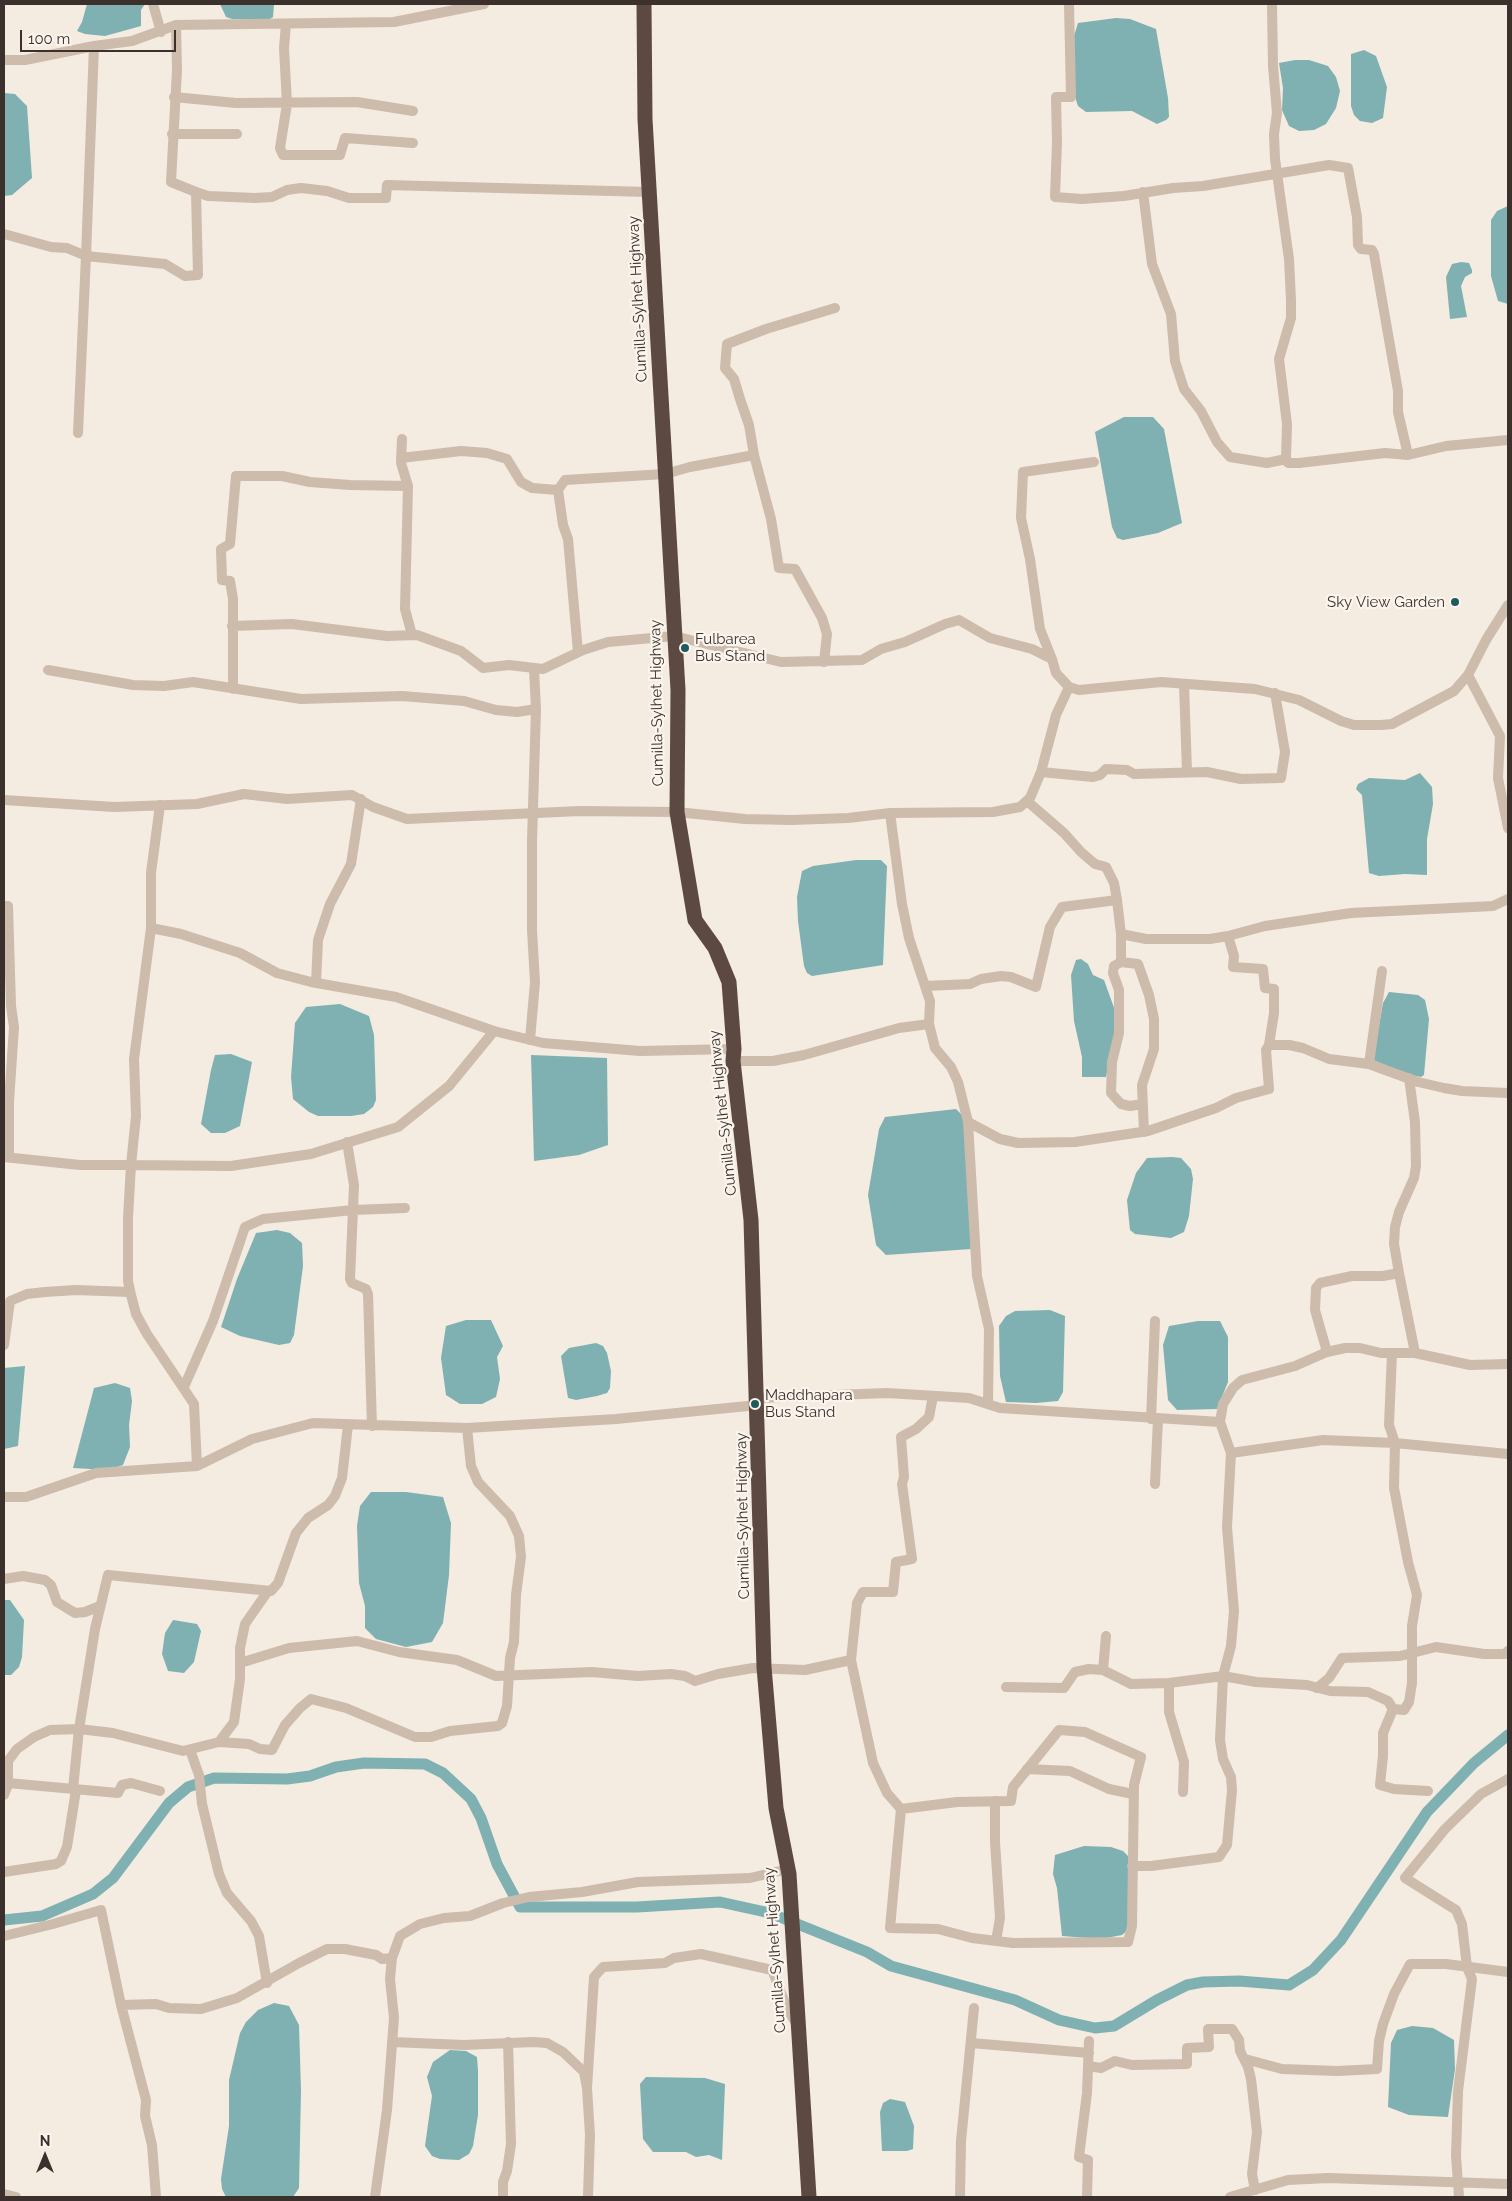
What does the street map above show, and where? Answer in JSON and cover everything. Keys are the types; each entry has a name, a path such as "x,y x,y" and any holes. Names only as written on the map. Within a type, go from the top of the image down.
{"highway":[{"name":"Cumilla-Sylhet Highway","path":"644,4 645,119 678,690 677,812 695,920 715,948 729,982 733,1055 751,1220 764,1667 776,1808 789,1871 809,2197"}],"street":[{"path":"153,4 161,32"},
{"path":"4,60 25,60 94,46 132,41 176,25 394,22 484,4"},
{"path":"1069,4 1070,97 1056,98 1055,197 1082,199 1203,186 1330,165 1348,168 1357,218 1358,245 1361,248 1372,250 1374,254 1398,390 1398,412 1408,455"},
{"path":"1272,4 1273,66 1277,112 1274,134 1277,173 1288,253 1291,300 1291,318 1279,359 1287,424 1286,459 1288,463 1385,453 1408,455 1446,446 1508,440"},
{"path":"286,24 284,48 287,104 280,148 283,155 340,155 345,138 413,143"},
{"path":"176,25 177,70 172,134 171,182 196,192 208,196 255,198 272,197 287,190 301,188 327,191 349,198 386,198 387,185 649,192"},
{"path":"78,432 94,46"},
{"path":"174,97 236,103 357,102 413,111"},
{"path":"172,134 236,134"},
{"path":"4,234 51,247 67,248 86,256 164,264 185,276 198,275 196,192"},
{"path":"1143,192 1152,264 1171,314 1175,361 1184,389 1201,411 1218,442 1230,457 1267,463 1286,459"},
{"path":"824,662 827,634 822,618 795,569 779,568 771,519 754,454 749,425 734,379 725,368 727,344 766,329 836,308"},
{"path":"402,439 402,458 408,486 404,609 412,635"},
{"path":"402,458 461,451 487,453 506,459 521,482 532,488 558,490"},
{"path":"578,652 568,539 563,525 558,490 565,480 665,474 754,454"},
{"path":"1094,462 1023,472 1021,518 1030,559 1040,629 1056,672 1069,688 1079,690 1121,684 1184,684 1255,689 1299,700 1341,721 1354,725 1392,724 1444,699 1454,692 1468,675 1486,640 1508,605"},
{"path":"233,689 232,588 230,581 222,580 221,549 230,544 236,476 282,476 310,482 408,486"},
{"path":"232,626 292,624 388,636 417,635 461,651 483,668 509,665 543,669 578,652 608,642 674,636 781,662 862,660 881,649 905,642 945,624 959,620 990,638 1032,649 1052,659"},
{"path":"530,1040 535,982 532,930 536,709 534,669"},
{"path":"48,670 133,685 164,686 193,682 301,699 402,696 464,701 496,710 517,712 536,709"},
{"path":"1468,675 1500,736 1498,778 1508,828"},
{"path":"1184,684 1187,772"},
{"path":"4,800 114,807 197,804 244,794 287,799 352,795 374,807 407,819 533,812 677,812 745,819 790,820 848,818 890,813 993,812 1020,807 1027,801 1040,772 1056,715 1069,688"},
{"path":"1040,772 1093,777 1106,769 1127,770 1134,774 1207,772 1240,779 1281,778 1286,752 1276,693"},
{"path":"316,983 318,940 330,904 352,864 361,799"},
{"path":"1027,801 1064,833 1095,864 1106,867 1114,884 1117,900 1121,962"},
{"path":"160,805 151,873 151,928 134,1059 136,1116 128,1218 130,1292 136,1314 147,1334 194,1404 197,1466"},
{"path":"890,813 902,904 930,1001 929,1024 935,1048 951,1067 958,1082 968,1122 977,1276 989,1329 988,1404"},
{"path":"1120,934 1146,939 1210,940 1265,926 1351,913 1493,906 1508,899"},
{"path":"925,986 970,984 981,978 1001,976 1011,977 1036,987 1050,927 1062,907 1117,900"},
{"path":"4,906 8,906 11,1006 14,1027 6,1157 80,1166 231,1166 311,1154 398,1127 450,1086 494,1031"},
{"path":"151,928 208,941 240,953 276,973 316,983 396,997 494,1031 544,1043 640,1051 733,1055 774,1061 804,1055 899,1028 929,1024"},
{"path":"968,1122 995,1137 1018,1143 1075,1142 1144,1132 1216,1108 1236,1098 1269,1089 1266,1050 1269,1045 1274,1013 1274,989 1265,988 1263,969 1233,967 1234,956 1228,936"},
{"path":"1142,1104 1130,1106 1121,1104 1112,1093 1112,1062 1119,1034 1119,990 1113,973 1114,966 1121,962 1138,964 1149,995 1154,1019 1154,1049 1142,1085 1144,1132"},
{"path":"1369,1064 1382,970"},
{"path":"1269,1045 1288,1045 1329,1059 1369,1064 1409,1078 1462,1091 1508,1093"},
{"path":"1409,1078 1415,1122 1416,1166 1414,1178 1399,1212 1395,1227 1394,1244 1415,1353"},
{"path":"347,1142 354,1185 350,1279 352,1283 366,1289 368,1294 372,1426"},
{"path":"184,1387 213,1321 246,1227 264,1219 353,1210 405,1208"},
{"path":"1327,1352 1316,1310 1316,1288 1320,1283 1352,1276 1383,1276 1399,1273"},
{"path":"4,1345 10,1301 27,1294 44,1292 76,1290 130,1292"},
{"path":"1155,1321 1155,1484"},
{"path":"1132,1866 1150,1866 1219,1857 1227,1845 1232,1790 1231,1777 1224,1759 1220,1740 1223,1676 1231,1646 1234,1611 1227,1527 1231,1453 1220,1422 1223,1404 1233,1388 1242,1380 1300,1365 1327,1352 1360,1348 1392,1354 1415,1353 1470,1365 1508,1364"},
{"path":"1392,1354 1389,1425 1395,1443 1394,1488 1408,1562 1417,1595 1412,1626 1410,1702 1404,1710 1393,1709"},
{"path":"4,1497 26,1497 96,1473 197,1466 252,1440 313,1423 467,1428 616,1419 757,1401 887,1393 969,1398 1000,1408 1220,1422"},
{"path":"901,1809 957,1802 1011,1801 1014,1787 1058,1730 1084,1732 1141,1756 1134,1794 1132,1926 1128,1942 1066,1944 996,1940 938,1930 890,1928 901,1809 884,1787 869,1751 860,1696 851,1660 857,1603 863,1592 893,1592 896,1562 912,1559 902,1484 904,1477 901,1437 916,1429 928,1418 933,1396"},
{"path":"4,1872 56,1864 61,1861 67,1846 75,1790 79,1729 94,1629 108,1575 272,1591 278,1583 296,1533 308,1518 328,1505 335,1496 342,1478 348,1425"},
{"path":"4,1795 8,1783 8,1761 22,1745 50,1730 79,1729 113,1734 175,1750 190,1750 218,1742 249,1744 260,1749 272,1750 285,1726 300,1708 311,1699 339,1706 415,1738 431,1738 450,1731 498,1726 504,1719 514,1642 516,1595 521,1557 519,1536 510,1516 478,1482 472,1466 467,1428"},
{"path":"1231,1453 1323,1440 1395,1443 1508,1454"},
{"path":"4,1578 23,1576 45,1580 51,1585 57,1602 75,1613 85,1612 100,1606"},
{"path":"218,1742 234,1722 238,1702 240,1662 245,1624 268,1591"},
{"path":"1102,1670 1106,1636"},
{"path":"240,1662 289,1648 357,1641 399,1652 457,1660 491,1674 509,1675 592,1672 638,1676 671,1674 685,1676 695,1681 718,1674 764,1667 806,1670 851,1660"},
{"path":"1317,1688 1329,1678 1342,1658 1400,1656 1436,1647 1484,1654 1507,1653"},
{"path":"1006,1687 1064,1688 1075,1672 1102,1670 1131,1684 1168,1683 1223,1676 1330,1691 1368,1692 1388,1701 1393,1709"},
{"path":"1168,1683 1168,1712 1184,1762 1183,1792"},
{"path":"1393,1709 1382,1734 1383,1756 1380,1785 1394,1789 1428,1790"},
{"path":"190,1750 199,1775 218,1874 227,1893 251,1922 259,1936 267,1983"},
{"path":"1027,1769 1070,1772 1109,1790 1134,1794"},
{"path":"1459,2197 1456,2156 1458,2091 1472,1979 1467,1967 1462,1924 1456,1910 1405,1878 1439,1836 1481,1794 1508,1779"},
{"path":"8,1783 118,1794 122,1785 131,1783 160,1791"},
{"path":"995,1801 995,1842 1000,1918 996,1940"},
{"path":"375,2197 388,2110 394,2018 390,1973 392,1958 400,1936 406,1931 432,1921 470,1916 502,1903 554,1893 582,1892 638,1882 750,1878 789,1871"},
{"path":"4,1936 34,1930 101,1910 146,2100 145,2116 152,2145 156,2197"},
{"path":"122,2005 156,2004 170,2008 201,2008 237,1998 267,1983 298,1963 327,1949 345,1949 376,1955 382,1959 392,1958"},
{"path":"588,2197 590,2136 588,2088 594,1978 603,1967 665,1964 674,1958 701,1954 772,1970 788,2010 799,2028"},
{"path":"1245,2059 1282,2068 1337,2071 1378,2068 1379,2041 1383,2024 1394,1994 1410,1964 1418,1962 1508,1972"},
{"path":"960,2197 960,2141 974,2008"},
{"path":"1088,2066 1101,2068 1116,2061 1132,2065 1187,2064 1187,2048 1208,2047 1208,2029 1232,2029 1239,2040 1240,2051 1245,2059 1251,2080 1256,2120 1256,2149 1252,2174 1255,2190"},
{"path":"1086,2197 1088,2160 1079,2157 1089,2041"},
{"path":"392,2042 464,2045 508,2042 546,2043 554,2046 584,2072 588,2088"},
{"path":"503,2197 503,2182 509,2161 511,2144 508,2042"},
{"path":"971,2043 1089,2053"},
{"path":"1230,2197 1288,2180 1328,2178 1508,2184"},
{"path":"4,2194 16,2197"}],"water":[{"path":"87,4 145,4 141,10 141,26 105,36 85,34 77,31 82,22"},
{"path":"220,4 274,4 273,17 270,19 232,19 226,17"},
{"path":"1116,18 1130,19 1156,29 1168,98 1169,117 1157,124 1132,111 1086,112 1078,106 1075,97 1074,36 1078,23"},
{"path":"1364,50 1376,56 1387,87 1383,118 1372,123 1360,121 1354,115 1351,106 1351,54"},
{"path":"1309,60 1328,66 1336,77 1340,91 1336,108 1326,124 1314,130 1299,131 1289,126 1282,110 1283,88 1279,63"},
{"path":"4,93 15,94 27,106 32,178 12,195 4,196"},
{"path":"1508,206 1508,304 1498,301 1491,276 1491,220 1497,211"},
{"path":"1469,263 1472,270 1472,273 1465,277 1461,286 1467,317 1450,319 1446,277 1452,264"},
{"path":"1124,417 1153,417 1164,429 1182,523 1158,533 1123,540 1117,538 1112,527 1095,432"},
{"path":"1420,773 1432,787 1433,804 1427,839 1427,875 1379,876 1369,873 1362,795 1356,789 1358,784 1369,778 1405,780"},
{"path":"856,860 881,860 887,866 883,965 812,976 807,973 804,966 798,921 797,897 802,871 813,866"},
{"path":"1081,959 1088,964 1093,975 1104,980 1117,1016 1106,1077 1082,1077 1082,1057 1074,1021 1071,975 1076,960"},
{"path":"1389,992 1418,995 1425,1000 1429,1019 1424,1075 1421,1077 1406,1074 1373,1060 1383,1003"},
{"path":"340,1004 369,1016 374,1035 376,1100 373,1107 364,1114 318,1116 309,1112 293,1099 291,1077 295,1023 306,1007"},
{"path":"231,1054 252,1062 240,1126 225,1133 211,1133 201,1124 211,1070 215,1055"},
{"path":"531,1055 607,1058 608,1145 579,1155 534,1161"},
{"path":"956,1109 964,1117 971,1249 886,1255 876,1245 868,1195 879,1129 885,1117"},
{"path":"1147,1158 1181,1158 1191,1169 1193,1179 1189,1216 1184,1232 1171,1238 1135,1234 1130,1230 1127,1200 1136,1173"},
{"path":"277,1230 290,1233 302,1243 303,1266 294,1335 290,1343 279,1345 240,1336 221,1327 237,1279 256,1233"},
{"path":"1050,1310 1065,1316 1063,1392 1058,1401 1036,1403 1006,1402 1000,1376 999,1326 1006,1316 1015,1311"},
{"path":"466,1320 491,1320 503,1346 497,1357 500,1379 496,1397 482,1404 460,1404 446,1395 441,1358 446,1326"},
{"path":"1198,1321 1220,1321 1228,1337 1228,1382 1217,1409 1177,1410 1168,1400 1163,1345 1169,1326"},
{"path":"596,1343 603,1346 607,1353 611,1371 610,1388 607,1393 597,1396 576,1400 568,1398 561,1356 569,1348"},
{"path":"25,1366 18,1446 4,1449 4,1368"},
{"path":"115,1383 130,1388 132,1401 129,1425 130,1447 123,1465 108,1470 73,1468 94,1388"},
{"path":"371,1492 406,1492 443,1497 451,1523 449,1575 443,1623 432,1642 406,1647 376,1639 365,1628 365,1606 359,1583 357,1526 360,1506"},
{"path":"4,1600 10,1600 24,1620 22,1657 19,1667 11,1675 4,1675"},
{"path":"173,1620 197,1624 201,1631 194,1662 184,1673 168,1671 162,1654 165,1633"},
{"path":"1084,1846 1111,1847 1123,1851 1129,1857 1129,1929 1122,1935 1101,1939 1062,1936 1057,1888 1053,1874 1055,1855"},
{"path":"274,2003 289,2006 299,2025 301,2090 299,2188 293,2197 226,2197 222,2189 221,2179 229,2126 229,2080 240,2033 246,2022 258,2010"},
{"path":"1412,2026 1433,2028 1454,2040 1455,2069 1448,2117 1409,2115 1388,2107 1391,2043 1397,2030"},
{"path":"450,2050 466,2051 477,2057 478,2115 473,2146 469,2154 459,2160 440,2159 432,2156 425,2146 432,2096 427,2077 433,2062"},
{"path":"646,2077 705,2078 725,2084 722,2160 709,2155 696,2157 686,2152 653,2152 643,2139 640,2084"},
{"path":"890,2099 905,2102 914,2126 913,2149 907,2151 882,2151 880,2112 883,2103"}],"waterway":[{"path":"4,1920 42,1916 93,1894 113,1878 169,1803 188,1787 214,1778 287,1779 310,1776 336,1767 364,1763 425,1764 443,1773 471,1799 481,1818 497,1864 520,1907 637,1907 720,1902 770,1913 867,1952 891,1966 1015,2000 1059,2020 1095,2028 1114,2026 1157,2000 1187,1985 1203,1982 1239,1981 1289,1985 1313,1970 1341,1940 1427,1812 1474,1763 1508,1735"}],"place":[{"name":"Sky View Garden","path":"1455,602"},
{"name":"Fulbarea Bus Stand","path":"685,648"},
{"name":"Maddhapara Bus Stand","path":"755,1404"}]}
